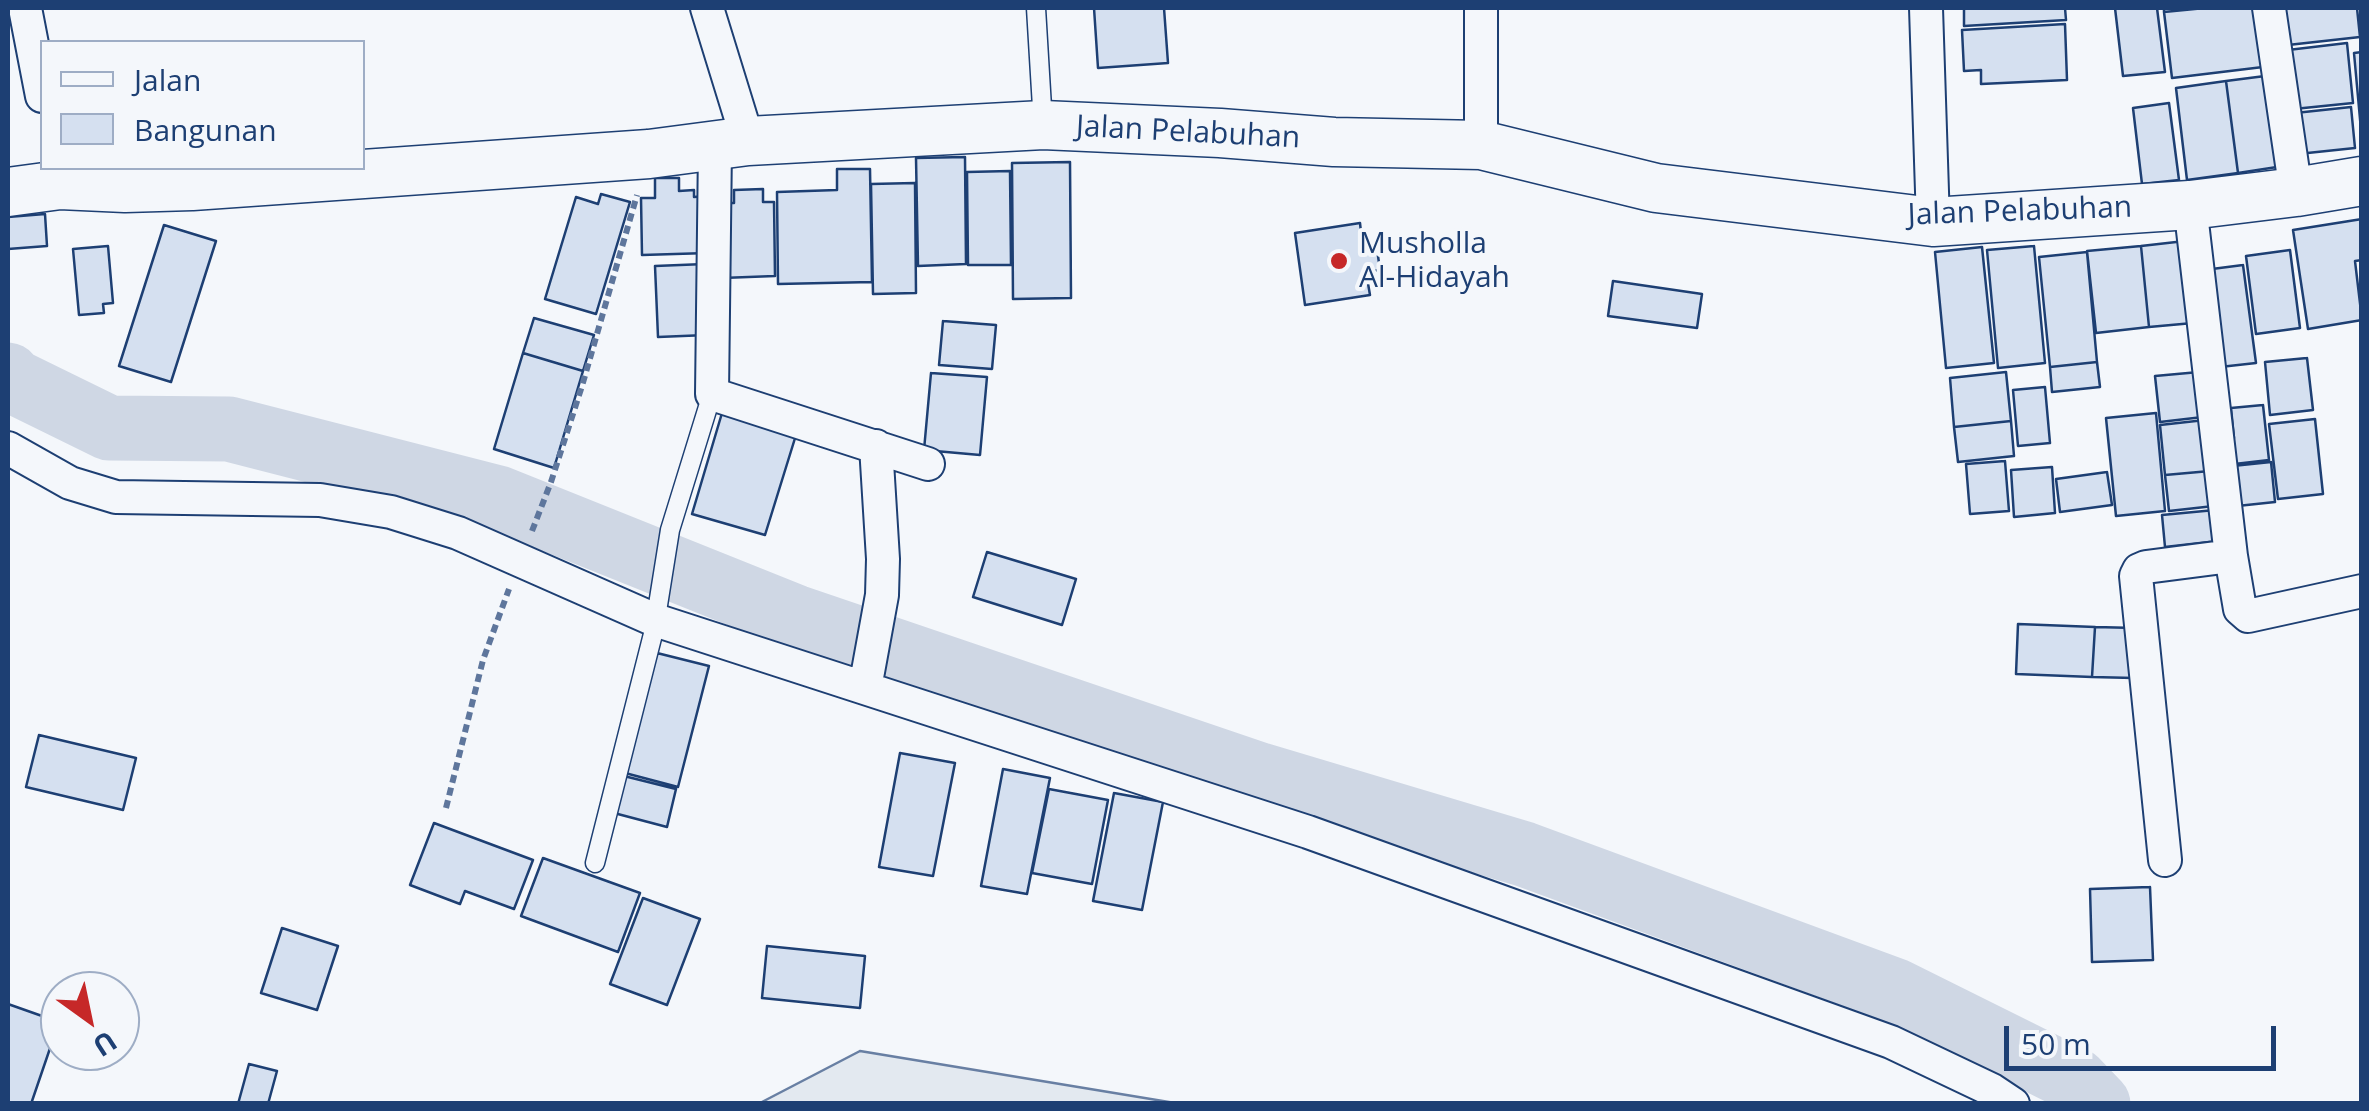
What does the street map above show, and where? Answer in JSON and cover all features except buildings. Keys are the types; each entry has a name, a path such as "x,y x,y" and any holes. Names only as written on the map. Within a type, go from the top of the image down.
{"street":[{"path":"25,8 40,86"},
{"path":"707,8 731,144 712,394 928,464"},
{"path":"1481,8 1482,145"},
{"path":"1926,8 1934,222"},
{"path":"2269,8 2296,192"},
{"name":"Jalan Pelabuhan","path":"8,192 58,176 125,188 192,186 649,154 731,144 1043,125 1220,132 1334,142 1482,145 1656,188 1934,222 2190,205 2362,181"},
{"path":"2190,205 2240,609 2248,616 2362,591"},
{"path":"869,672 882,595 876,446"},
{"path":"8,448 70,483 116,497 320,500 390,512 458,533 658,605 869,672 1891,1042 2013,1104"},
{"path":"2165,860 2136,576 2146,567 2231,556"}],"lane":[{"path":"1036,8 1043,125"},
{"path":"595,863 658,605 670,530 712,394"}],"path":[{"path":"446,808 483,660 552,482 649,154"}],"shaded area":[{"path":"860,1051 1175,1103 760,1103"}],"waterway":[{"path":"8,375 109,428 229,429 498,498 795,617 1260,775 1524,854 1896,991 2075,1080 2098,1104"}],"place":[{"name":"Musholla Al-Hidayah","path":"1339,261"}]}
